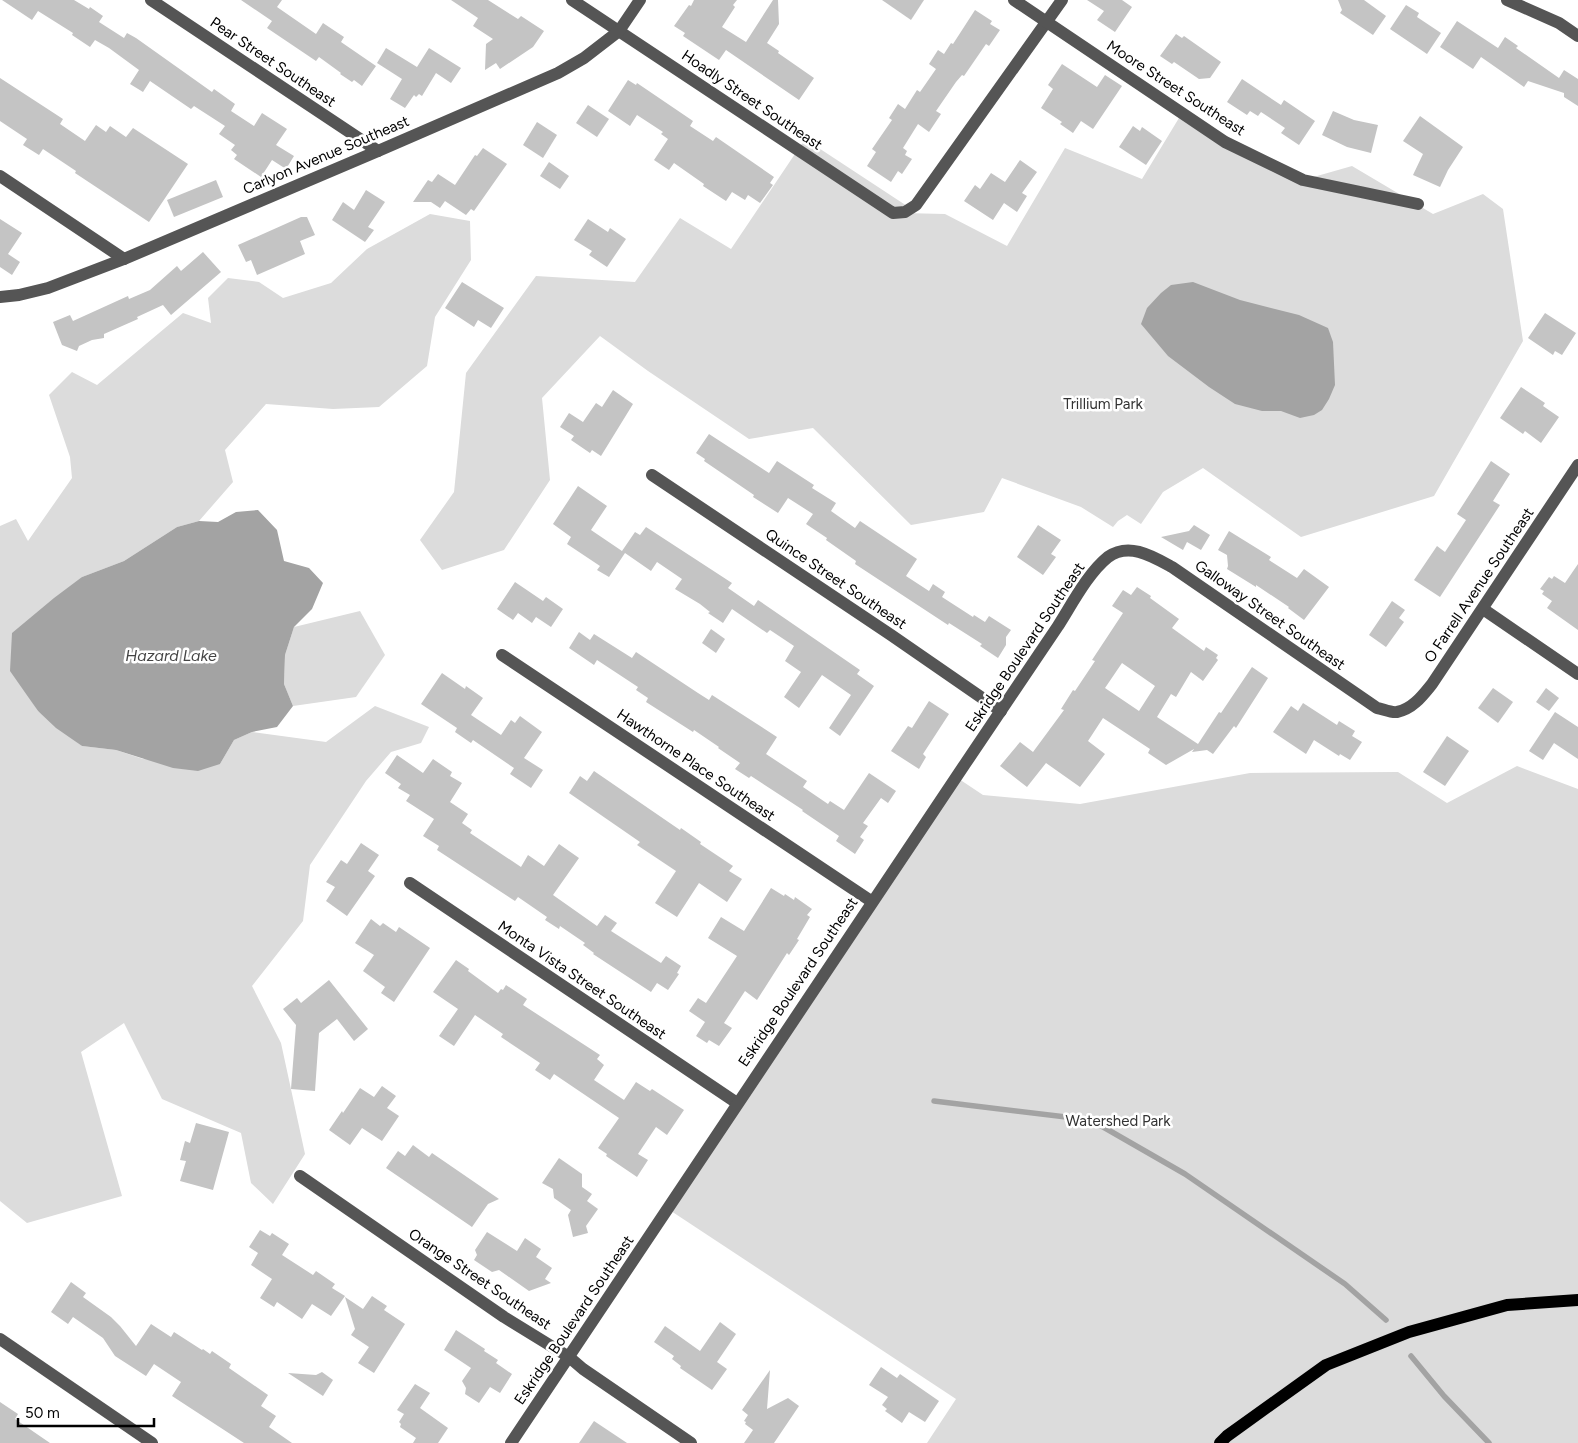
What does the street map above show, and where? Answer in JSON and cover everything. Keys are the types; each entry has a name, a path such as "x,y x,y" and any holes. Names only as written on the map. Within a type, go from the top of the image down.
{"main road":[{"path":"1220,1443 1326,1365 1409,1332 1507,1305 1578,1300"}],"street":[{"name":"Pear Street Southeast","path":"151,0 378,151"},
{"name":"Hoadly Street Southeast","path":"572,0 893,213 905,212 916,205 1047,22"},
{"name":"Carlyon Avenue Southeast","path":"0,297 19,295 48,288 124,259 558,73 584,58 619,31 640,0"},
{"name":"Moore Street Southeast","path":"1014,0 1225,142 1303,180 1418,204"},
{"path":"1047,22 1062,0"},
{"path":"1507,0 1559,24 1578,36"},
{"path":"0,176 124,259"},
{"name":"O Farrell Avenue Southeast","path":"1396,712 1408,708 1421,698 1432,684 1578,465"},
{"name":"Quince Street Southeast","path":"652,475 1001,711"},
{"name":"Eskridge Boulevard Southeast","path":"511,1443 1089,579 1110,556 1123,550"},
{"name":"Galloway Street Southeast","path":"1123,550 1135,550 1172,567 1377,708 1396,712"},
{"path":"1483,609 1578,674"},
{"name":"Hawthorne Place Southeast","path":"502,655 872,901"},
{"name":"Monta Vista Street Southeast","path":"410,883 737,1103"},
{"name":"Orange Street Southeast","path":"300,1176 504,1317 569,1357 691,1443"},
{"path":"0,1339 152,1443"}],"green space":[{"name":"Trillium Park","path":"1182,113 1303,180 1352,166 1433,214 1483,194 1503,209 1523,341 1434,496 1301,537 1203,468 1163,492 1141,524 1127,515 1113,527 1081,507 1002,478 984,512 911,525 813,428 749,439 600,336 542,398 550,480 504,550 442,570 420,540 454,492 466,373 536,276 635,282 680,218 731,249 805,139 907,206 903,213 945,214 1007,246 1065,148 1142,179"},
{"path":"430,214 470,221 471,260 435,317 427,366 379,407 333,409 266,404 225,450 233,482 199,521 177,527 124,561 82,577 27,694 38,711 82,746 116,750 143,759 220,764 234,740 252,732 326,742 375,706 429,727 421,743 391,752 366,781 310,865 303,921 252,986 281,1043 305,1154 273,1204 251,1183 241,1133 162,1099 124,1023 81,1052 122,1196 27,1223 0,1201 0,526 16,519 28,541 72,478 70,457 49,395 72,372 97,385 183,313 211,323 208,298 228,278 259,282 283,298 331,283 367,249"},
{"path":"360,611 385,655 356,697 293,706 284,684 285,655 294,627"},
{"name":"Watershed Park","path":"1517,766 1578,789 1578,1443 927,1443 956,1399 668,1209 956,777 983,795 1080,804 1250,773 1398,772 1447,803"}],"water":[{"path":"1193,282 1240,300 1299,315 1328,328 1333,342 1335,385 1322,410 1314,415 1300,418 1281,411 1262,411 1235,404 1168,356 1141,324 1147,308 1161,293 1171,285"},
{"name":"Hazard Lake","path":"258,510 277,530 284,561 309,568 323,583 312,609 294,627 285,655 284,684 293,706 277,727 252,732 234,740 220,764 198,771 173,768 116,750 82,746 56,728 38,711 10,671 12,633 82,577 124,561 177,527 199,521 218,522 236,512"}],"building":[{"path":"2,0 74,0 89,9 90,7 103,16 99,22 124,38 127,33 136,38 212,92 214,89 235,104 231,111 254,126 262,113 287,129 276,145 294,156 286,169 272,160 261,177 234,159 237,155 231,150 235,145 219,134 225,126 194,106 191,109 150,81 143,92 130,84 139,70 95,40 90,47 72,35 73,33 38,11 32,20"},
{"path":"241,0 282,0 277,7 316,34 323,23 344,37 341,42 376,66 362,86 354,80 352,82 319,57 316,61 267,28 272,21"},
{"path":"451,0 488,0 518,19 521,16 544,31 533,47 500,69 496,63 485,70 486,44 493,39 473,26 478,18"},
{"path":"694,0 737,0 733,5 735,7 722,27 746,42 773,0 778,0 779,24 767,43 814,78 799,100 726,50 719,60 683,36 685,33 674,26"},
{"path":"882,0 924,0 911,20"},
{"path":"1087,0 1122,0 1132,7 1115,32 1097,20 1104,11"},
{"path":"1338,0 1364,0 1386,16 1373,35 1340,13 1342,10"},
{"path":"1406,5 1419,13 1417,17 1441,33 1427,54 1390,29"},
{"path":"975,10 992,21 990,24 1000,30 989,46 986,44 964,76 962,75 956,82 936,111 941,114 929,132 918,124 903,148 907,151 905,155 912,159 902,174 898,171 891,182 867,166 876,152 872,149 892,120 889,118 898,104 905,109 917,90 920,92 936,69 929,64 938,50 944,54 951,43 953,44"},
{"path":"1457,21 1498,48 1505,37 1518,46 1516,48 1559,78 1564,70 1578,79 1578,106 1564,97 1564,93 1528,81 1524,87 1481,57 1473,69 1440,47"},
{"path":"1176,34 1182,38 1184,36 1221,62 1210,78 1199,79 1174,62 1172,64 1160,56"},
{"path":"386,48 417,67 429,48 461,68 451,83 436,73 422,96 419,94 416,97 414,95 405,108 390,99 402,79 377,63"},
{"path":"1062,64 1097,87 1105,75 1122,86 1093,129 1081,121 1073,133 1060,124 1062,122 1041,108 1053,89 1048,85"},
{"path":"0,78 63,119 60,124 85,141 96,125 106,132 110,126 126,137 133,128 188,164 149,222 75,173 76,171 43,149 39,155 23,145 27,139 0,121"},
{"path":"1242,79 1281,105 1284,100 1315,121 1299,145 1281,133 1285,128 1261,112 1258,116 1250,111 1247,115 1227,102"},
{"path":"628,80 636,85 637,83 693,121 690,126 713,141 716,137 774,177 770,183 773,185 760,203 748,195 745,200 732,192 726,201 674,163 669,170 654,160 668,139 661,134 663,132 637,115 630,126 608,111"},
{"path":"588,105 609,119 597,137 576,123"},
{"path":"1333,111 1354,120 1378,125 1371,153 1347,147 1322,135"},
{"path":"1420,116 1463,147 1448,170 1440,187 1413,175 1423,154 1403,141"},
{"path":"537,122 557,135 543,158 523,145"},
{"path":"1133,126 1140,131 1142,127 1162,141 1146,165 1119,147"},
{"path":"483,148 507,164 474,211 471,209 466,215 445,201 440,208 431,202 413,202 428,180 432,182 438,174 455,185 475,155 477,156"},
{"path":"1020,160 1037,172 1022,193 1027,196 1017,212 1004,203 993,220 964,201 975,185 980,189 991,173 1005,182"},
{"path":"549,162 569,176 560,189 540,176"},
{"path":"216,180 223,197 174,217 167,200"},
{"path":"366,190 385,202 368,227 374,230 365,242 332,220 343,202 354,210"},
{"path":"301,217 307,217 315,235 300,241 305,254 257,275 251,260 246,262 238,245"},
{"path":"0,219 22,233 8,254 20,262 12,275 0,267"},
{"path":"588,219 608,232 610,228 626,239 607,267 589,255 592,251 574,240"},
{"path":"203,252 221,272 171,315 163,305 137,317 138,319 104,334 104,338 92,340 79,346 77,351 62,345 53,322 70,315 73,321 128,296 129,299 150,290 177,266 181,271"},
{"path":"462,282 504,308 491,328 478,320 474,327 445,308"},
{"path":"1545,313 1576,333 1562,355 1555,351 1553,355 1528,338"},
{"path":"1521,387 1545,403 1543,406 1559,417 1541,443 1525,431 1523,434 1500,418"},
{"path":"613,390 633,404 601,456 592,450 590,453 571,440 574,436 560,427 569,413 583,422 596,403 602,407"},
{"path":"709,434 769,473 777,461 814,485 812,488 836,503 831,511 855,528 860,521 917,559 906,576 929,591 933,584 945,592 942,597 973,617 974,615 985,622 989,616 1011,630 1006,637 1006,645 998,658 980,646 982,644 949,623 948,625 855,564 856,561 806,524 813,514 788,498 778,513 704,461 705,459 696,453"},
{"path":"1491,461 1510,474 1493,501 1500,505 1440,597 1414,580 1437,546 1445,552 1466,520 1457,514"},
{"path":"578,486 607,506 591,530 622,551 635,532 640,535 646,527 732,583 728,588 754,606 758,600 860,670 857,674 874,686 840,736 829,728 851,695 822,675 799,708 784,697 801,672 785,661 794,646 770,630 767,633 732,609 723,623 708,613 710,612 700,604 675,589 682,579 657,562 651,571 625,553 609,577 597,570 600,566 567,544 571,537 553,524"},
{"path":"1038,525 1061,540 1051,554 1056,557 1043,575 1017,557"},
{"path":"1194,525 1210,535 1201,550 1187,542 1183,550 1161,537 1189,531"},
{"path":"1229,531 1271,557 1269,560 1297,578 1304,569 1329,587 1304,620 1289,607 1256,585 1256,587 1227,569 1227,555 1218,550"},
{"path":"1578,564 1578,630 1547,608 1552,601 1542,594 1544,591 1540,589 1549,577 1552,579 1554,576 1565,583"},
{"path":"515,582 543,601 546,597 563,609 551,627 536,617 532,623 518,613 513,620 497,609"},
{"path":"1137,587 1151,596 1150,598 1179,619 1172,628 1204,651 1206,647 1218,655 1216,658 1218,660 1203,681 1191,672 1176,697 1171,694 1157,717 1198,744 1252,667 1268,678 1236,728 1234,726 1213,754 1207,750 1192,752 1194,749 1166,765 1148,753 1150,749 1103,718 1088,741 1105,754 1080,787 1046,763 1027,787 1000,766 1020,742 1033,752 1064,710 1061,709 1095,661 1092,660 1123,613 1112,606 1123,590 1131,595","holes":["1122,663 1155,686 1139,711 1105,688"]},
{"path":"1392,601 1405,610 1399,618 1404,622 1386,647 1369,635"},
{"path":"711,629 725,639 716,653 702,643"},
{"path":"579,632 590,640 594,634 632,658 636,652 709,700 712,695 777,737 766,754 807,781 803,787 828,804 830,801 844,810 869,773 896,791 888,803 881,798 863,823 868,826 860,837 864,840 855,854 836,841 839,836 803,810 751,776 749,778 735,769 740,763 719,747 646,702 648,698 636,690 638,687 597,660 594,665 569,648"},
{"path":"442,673 465,689 466,686 483,698 471,715 501,735 511,720 515,723 520,716 542,732 524,758 543,770 531,788 510,774 514,768 473,740 471,743 455,732 457,728 421,704"},
{"path":"1493,688 1513,702 1498,723 1478,708"},
{"path":"1546,688 1559,698 1549,711 1536,702"},
{"path":"929,701 949,714 923,754 926,757 919,769 891,751 908,726 912,728"},
{"path":"1303,703 1337,725 1339,721 1355,731 1352,736 1362,742 1350,760 1340,754 1339,756 1314,740 1306,754 1273,732 1291,706 1298,711"},
{"path":"1555,712 1578,727 1578,759 1554,743 1543,760 1529,751"},
{"path":"1447,736 1469,751 1445,786 1423,772"},
{"path":"397,755 423,773 433,759 452,772 450,776 462,783 450,802 468,814 462,823 472,830 470,833 521,867 528,855 544,866 559,844 579,858 553,895 597,926 605,915 617,923 611,931 661,963 666,956 681,966 677,973 679,974 668,990 657,983 651,992 593,954 583,945 585,943 560,926 559,929 545,920 547,917 518,897 515,901 437,850 439,846 423,836 434,819 406,801 410,795 398,788 401,784 385,773"},
{"path":"594,771 680,830 681,828 701,842 700,844 733,866 729,871 742,879 727,902 699,883 677,917 655,903 676,871 637,845 640,842 569,793 580,776 587,781"},
{"path":"361,843 379,855 368,871 375,876 347,916 326,901 335,887 326,882 341,860 347,864"},
{"path":"771,888 794,900 795,897 812,909 807,915 810,917 797,939 799,940 789,955 787,953 757,1000 745,991 724,1023 732,1028 719,1046 709,1040 707,1043 696,1036 705,1022 689,1011 698,998 706,1003 737,956 708,938 721,917 744,931"},
{"path":"371,919 380,926 383,923 396,932 399,927 430,948 394,1002 381,993 385,987 363,971 374,955 355,943"},
{"path":"456,960 498,993 506,985 527,999 523,1005 600,1055 597,1059 604,1065 594,1080 624,1100 636,1082 650,1091 652,1089 684,1110 667,1135 656,1127 638,1154 648,1160 637,1177 606,1156 607,1154 598,1148 619,1118 554,1074 550,1080 535,1070 540,1063 501,1037 503,1034 475,1015 454,1046 439,1036 458,1009 433,992"},
{"path":"329,980 368,1029 354,1041 337,1019 319,1033 315,1091 291,1089 296,1025 283,1009 297,998 301,1003"},
{"path":"382,1086 396,1096 387,1108 399,1116 382,1141 362,1128 350,1145 329,1130 360,1088 374,1097"},
{"path":"196,1123 229,1132 213,1190 180,1181 186,1161 180,1160 185,1141 190,1143"},
{"path":"413,1145 429,1157 432,1153 499,1199 488,1204 472,1227 386,1168 398,1151 405,1156"},
{"path":"559,1158 582,1174 582,1187 592,1194 587,1201 598,1209 586,1226 588,1233 573,1237 568,1215 571,1210 554,1198 553,1189 542,1183"},
{"path":"260,1230 270,1236 272,1233 289,1244 282,1255 313,1275 316,1271 335,1284 332,1288 345,1296 331,1316 312,1304 302,1319 277,1302 274,1307 260,1298 272,1279 251,1265 258,1253 249,1247"},
{"path":"487,1232 517,1251 525,1238 541,1249 536,1257 552,1268 545,1279 551,1283 529,1291 499,1270 492,1272 474,1260 477,1255 475,1250"},
{"path":"71,1282 86,1293 83,1297 111,1317 136,1346 151,1324 171,1337 174,1332 210,1354 212,1351 231,1364 229,1368 268,1395 261,1406 276,1416 269,1427 292,1443 244,1443 172,1396 181,1382 154,1364 146,1376 115,1356 103,1338 73,1317 68,1324 51,1312"},
{"path":"372,1296 387,1306 384,1310 405,1324 374,1373 358,1363 369,1347 351,1335 355,1329 345,1297 363,1309"},
{"path":"720,1322 736,1334 717,1362 727,1369 712,1390 680,1368 681,1366 672,1359 674,1356 654,1342 665,1326 700,1351"},
{"path":"456,1330 485,1349 484,1351 498,1360 496,1363 512,1374 500,1393 490,1387 479,1403 465,1394 466,1388 462,1381 471,1368 444,1350"},
{"path":"881,1367 897,1378 900,1374 939,1401 925,1422 909,1412 902,1423 885,1411 887,1409 882,1405 888,1397 869,1385"},
{"path":"770,1370 767,1409 788,1398 799,1406 774,1443 744,1443 753,1430 745,1424 746,1422 744,1421 748,1415 742,1410"},
{"path":"322,1372 333,1380 323,1396 288,1373 316,1375"},
{"path":"415,1384 430,1393 420,1408 448,1428 438,1443 413,1443 416,1438 400,1427 401,1424 399,1422 404,1414 397,1410"},
{"path":"0,1402 18,1414 15,1419 50,1443 0,1443"},
{"path":"594,1421 627,1443 579,1443"}],"waterway":[{"path":"934,1101 1091,1120 1185,1174 1345,1284 1386,1320"},
{"path":"1411,1356 1444,1396 1489,1443"}]}
